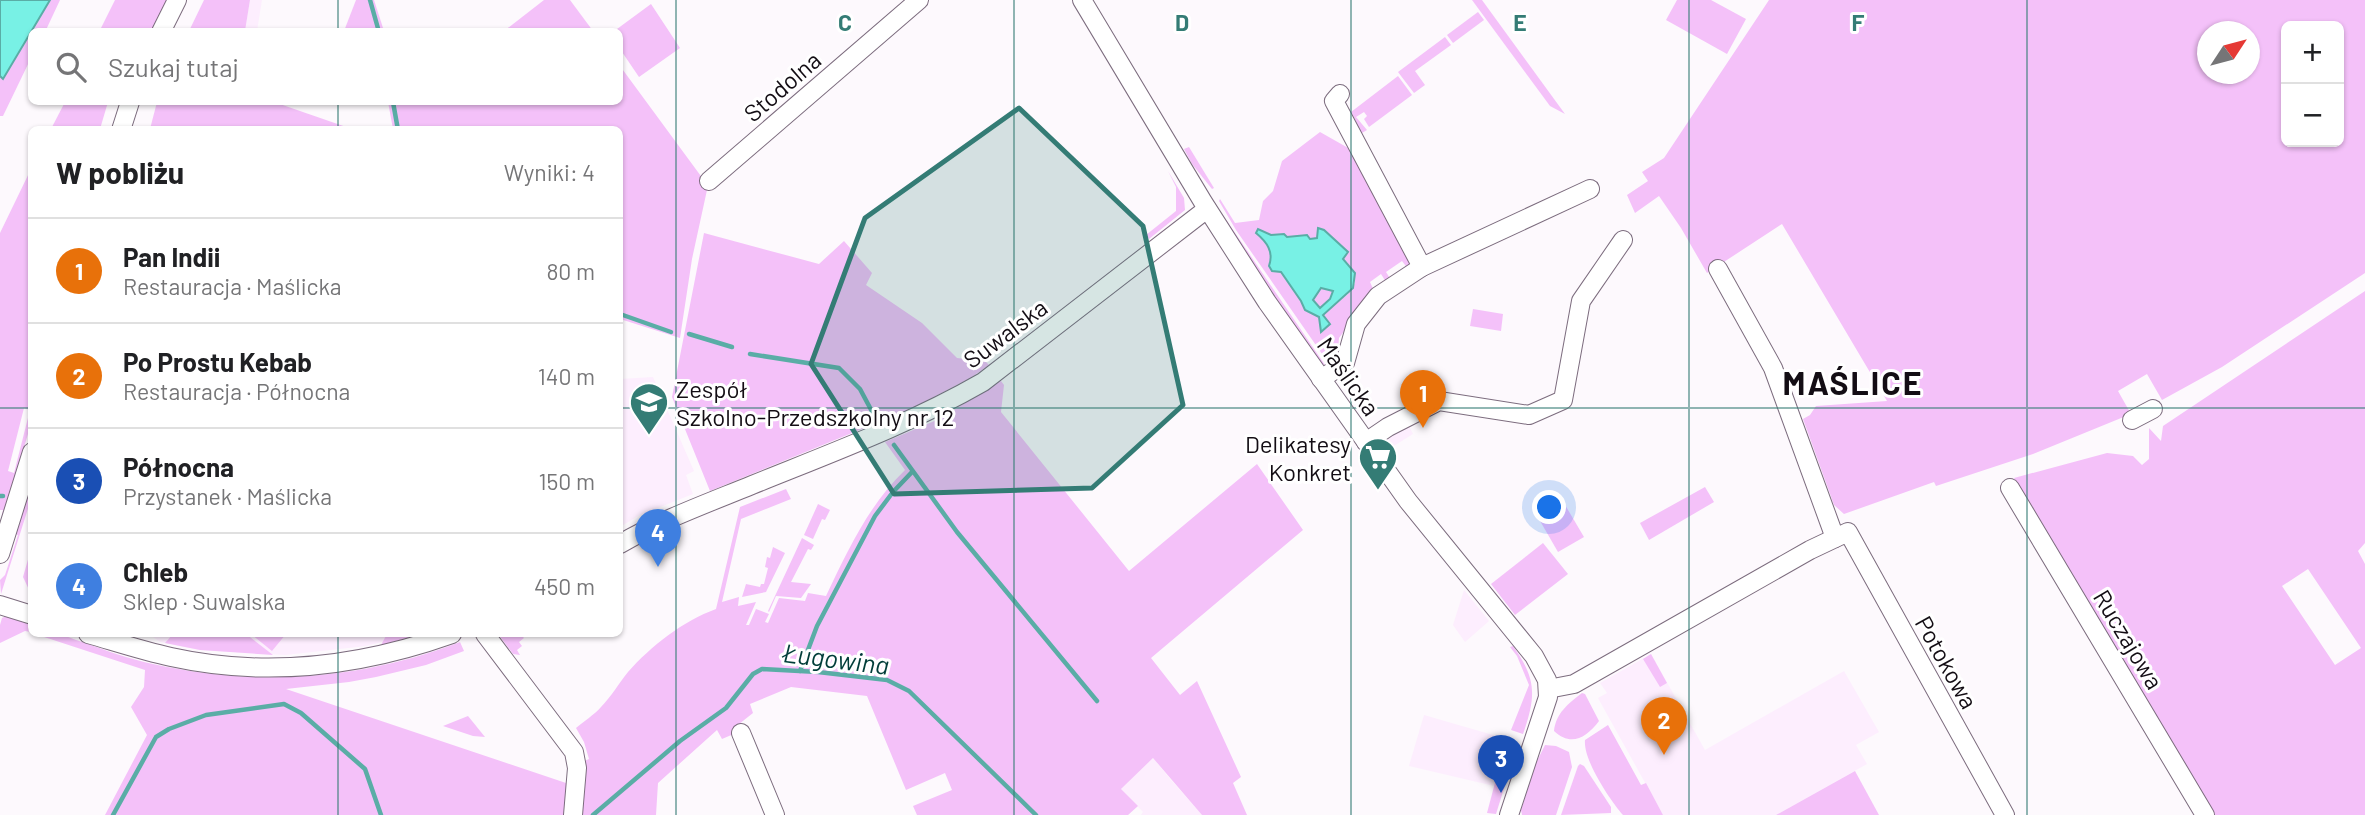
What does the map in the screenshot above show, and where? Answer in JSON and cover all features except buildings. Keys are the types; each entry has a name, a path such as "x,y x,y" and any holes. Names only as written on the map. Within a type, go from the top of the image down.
{"street":[{"path":"163,28 177,0"},
{"name":"Stodolna","path":"709,181 919,0"},
{"name":"Maślicka","path":"1082,0 1244,267 1408,501 1534,656 1544,673 1548,689"},
{"path":"1340,94 1334,101 1422,267"},
{"path":"122,126 129,105"},
{"path":"1321,379 1345,363 1356,324 1378,296 1422,267 1590,189"},
{"name":"Suwalska","path":"623,543 691,509 880,434 957,397 983,382 1208,209"},
{"path":"1366,442 1388,427 1439,401 1528,415 1563,400 1581,301 1623,240"},
{"name":"Potokowa","path":"1718,269 1773,368 1842,535 2005,815"},
{"path":"2132,420 2153,409"},
{"path":"0,554 28,465"},
{"name":"Ruczajowa","path":"2010,488 2205,815"},
{"path":"1509,815 1545,708 1548,689 1574,684 1842,535"},
{"path":"0,605 28,614"},
{"path":"98,637 174,658 217,664 290,668 370,658 443,637"},
{"path":"487,637 574,752 577,768 573,815"},
{"path":"741,733 775,815"}],"highlighted area":[{"path":"1019,108 1143,226 1183,405 1092,488 894,494 811,364 865,218"}],"shaded area":[{"path":"0,0 50,0 33,28 28,28 28,37 3,79 0,76"},
{"path":"50,0 60,0 47,28 34,28"},
{"path":"115,0 169,0 154,28 101,28"},
{"path":"204,0 250,0 245,28 190,28"},
{"path":"250,0 262,0 257,28 246,28"},
{"path":"356,0 374,0 383,28 345,28"},
{"path":"544,0 570,0 591,28 508,28"},
{"path":"1472,0 1482,0 1565,114 1550,106"},
{"path":"1677,0 1711,0 1746,19 1727,54 1666,20"},
{"path":"1769,0 2365,0 2365,273 2222,367 2162,400 2147,374 2118,391 2131,414 2033,454 1936,486 1934,482 1844,514 1834,505 1803,419 1810,415 1816,406 1887,401 1782,224 1707,273 1659,196 1635,213 1627,195 1648,181 1642,172 1664,158"},
{"path":"651,4 680,48 639,77 623,53 623,28 618,28"},
{"path":"1478,12 1484,20 1453,43 1447,35"},
{"path":"1445,37 1451,45 1415,71 1425,85 1414,93 1398,72"},
{"path":"28,38 28,64 3,116 0,116 0,76 3,79"},
{"path":"623,70 706,183 707,190 692,259 680,338 623,320 623,126 392,126 389,105 623,105"},
{"path":"1398,76 1412,95 1369,127 1364,119 1367,116 1364,112 1356,117 1367,130 1362,133 1351,112"},
{"path":"63,105 107,105 101,126 53,126"},
{"path":"156,105 283,105 343,126 151,126"},
{"path":"1320,132 1350,149 1411,260 1408,269 1402,261 1386,272 1391,280 1386,282 1381,274 1370,282 1374,291 1339,338 1337,360 1329,364 1236,230 1219,201 1220,199 1235,223 1259,220 1263,201 1273,191 1282,161","holes":["1318,229 1350,266 1355,283 1348,294 1323,315 1321,331 1319,317 1305,310 1280,272 1272,271 1269,266 1272,258 1267,242 1271,235 1306,235 1310,239 1317,238"]},
{"path":"1189,147 1214,188 1212,189 1192,164 1184,149"},
{"path":"1168,171 1184,198 1185,210 1149,239 1146,235 1176,211 1176,187"},
{"path":"28,175 28,409 24,408 8,471 14,473 28,418 28,434 0,527 3,510 0,510 0,233"},
{"path":"1214,202 1325,365 1320,364 1273,298"},
{"path":"1318,228 1324,230 1348,252 1343,259 1355,273 1353,288 1323,315 1330,324 1321,332 1319,317 1305,310 1281,272 1272,271 1268,248 1256,233 1258,229 1271,235 1307,235 1310,239 1317,238","holes":["1321,288 1333,291 1330,299 1320,308 1313,300"]},
{"path":"704,233 819,264 844,241 872,273 866,285 922,323 957,358 985,361 989,365 911,409 710,491 672,397"},
{"path":"1321,287 1333,290 1330,299 1320,309 1313,300"},
{"path":"2365,291 2365,543 2358,551 2365,564 2365,815 2214,815 2014,478 2107,453 2133,456 2142,465 2149,459 2149,428 2161,441 2163,426","holes":["2308,569 2361,648 2335,665 2282,586"]},
{"path":"1473,309 1503,314 1501,331 1470,326"},
{"name":"Zespół Szkolno-Przedszkolny nr 12","path":"653,377 694,471 686,475 693,494 638,516 623,525 623,379"},
{"path":"1001,381 1004,385 1001,412 1129,571 1257,464 1303,530 1151,658 1180,695 1197,681 1241,777 1233,783 1247,815 1202,815 1153,758 1121,789 1138,806 1128,815 917,815 913,806 952,790 945,773 906,790 867,696 791,687 750,704 753,713 734,728 736,733 722,739 717,730 658,783 656,815 577,815 582,762 589,759 576,728 598,710 628,672 657,644 680,627 716,609 740,507 786,489 791,499 741,519 722,602 739,597 738,606 756,602 746,625 749,625 756,609 769,614 765,622 768,623 779,598 805,601 808,593 826,596 851,545 880,498 905,470 885,442 939,419"},
{"path":"1408,424 1413,434 1389,449 1381,438"},
{"path":"1705,487 1714,502 1649,540 1640,523"},
{"path":"28,490 28,508 1,594 0,580 5,575 18,535 15,534"},
{"path":"1558,493 1584,537 1558,552 1532,507"},
{"path":"818,504 830,510 825,520 822,519 813,539 804,535"},
{"path":"802,538 814,545 811,550 808,549 791,582 811,584 801,598 776,596 769,612 768,611"},
{"path":"1543,543 1568,574 1515,615 1491,584"},
{"path":"773,547 785,553 766,592 742,597 746,584 760,587 764,584 768,568 765,567 767,557 770,558"},
{"path":"28,560 28,588 23,577"},
{"path":"1464,590 1489,621 1465,642 1453,625"},
{"path":"6,616 28,624 28,632 0,643 2,618"},
{"path":"44,637 69,637 135,660 192,671 270,677 347,672 385,665 460,642 464,651 426,665 349,682 286,689 566,783 568,815 105,815 147,735 131,707 144,687 145,670"},
{"path":"153,637 403,637 366,646 285,655 200,650 160,642"},
{"path":"170,637 250,637 273,655 200,650 165,643"},
{"path":"255,637 284,637 272,651"},
{"path":"385,637 411,637 381,645"},
{"path":"500,637 524,638 519,642 522,646 517,650 520,655 513,654"},
{"path":"1513,646 1527,669 1532,688 1523,734 1511,730 1529,685 1517,656 1510,647"},
{"path":"1651,654 1705,750 1844,671 1879,732 1856,745 1867,764 1776,815 1663,815 1598,698 1607,693 1600,683"},
{"path":"1651,654 1667,683 1660,687 1643,659"},
{"path":"1582,693 1599,721 1584,736 1566,739 1554,731 1557,719"},
{"path":"1424,715 1507,739 1494,786 1409,766"},
{"path":"468,716 485,737 443,726"},
{"path":"1608,725 1641,785 1646,783 1663,815 1623,815 1605,790 1588,758 1585,740"},
{"path":"1545,745 1556,746 1569,752 1572,767 1556,815 1522,815 1521,810 1536,763"},
{"path":"1153,758 1202,815 1141,815 1143,812 1121,789"},
{"path":"1501,760 1510,760 1512,763 1496,814 1487,813"},
{"path":"1580,764 1611,807 1611,813 1561,815"},
{"path":"1855,771 1879,815 1776,815"}],"waterway":[{"path":"370,0 378,28"},
{"path":"394,105 397,126"},
{"path":"623,315 671,332"},
{"path":"689,334 732,347"},
{"path":"750,354 839,368 860,389 876,419"},
{"path":"894,445 957,532 1097,701"},
{"path":"800,671 817,626 875,516 912,472"},
{"name":"Ługowina","path":"593,815 680,741 726,708 753,674 762,669 887,680 909,691 1036,815"},
{"name":"Ługowina","path":"113,815 156,737 206,715 284,704 301,713 365,769 381,815"}],"place":[{"name":"Pan Indii","path":"1423,428"},
{"name":"Zespół Szkolno-Przedszkolny nr 12","path":"649,436"},
{"name":"Delikatesy Konkret","path":"1378,491"},
{"name":"Chleb","path":"658,567"},
{"name":"Po Prostu Kebab","path":"1664,755"},
{"name":"Północna","path":"1501,793"}],"district":[{"name":"MAŚLICE","path":"1853,382"}]}
